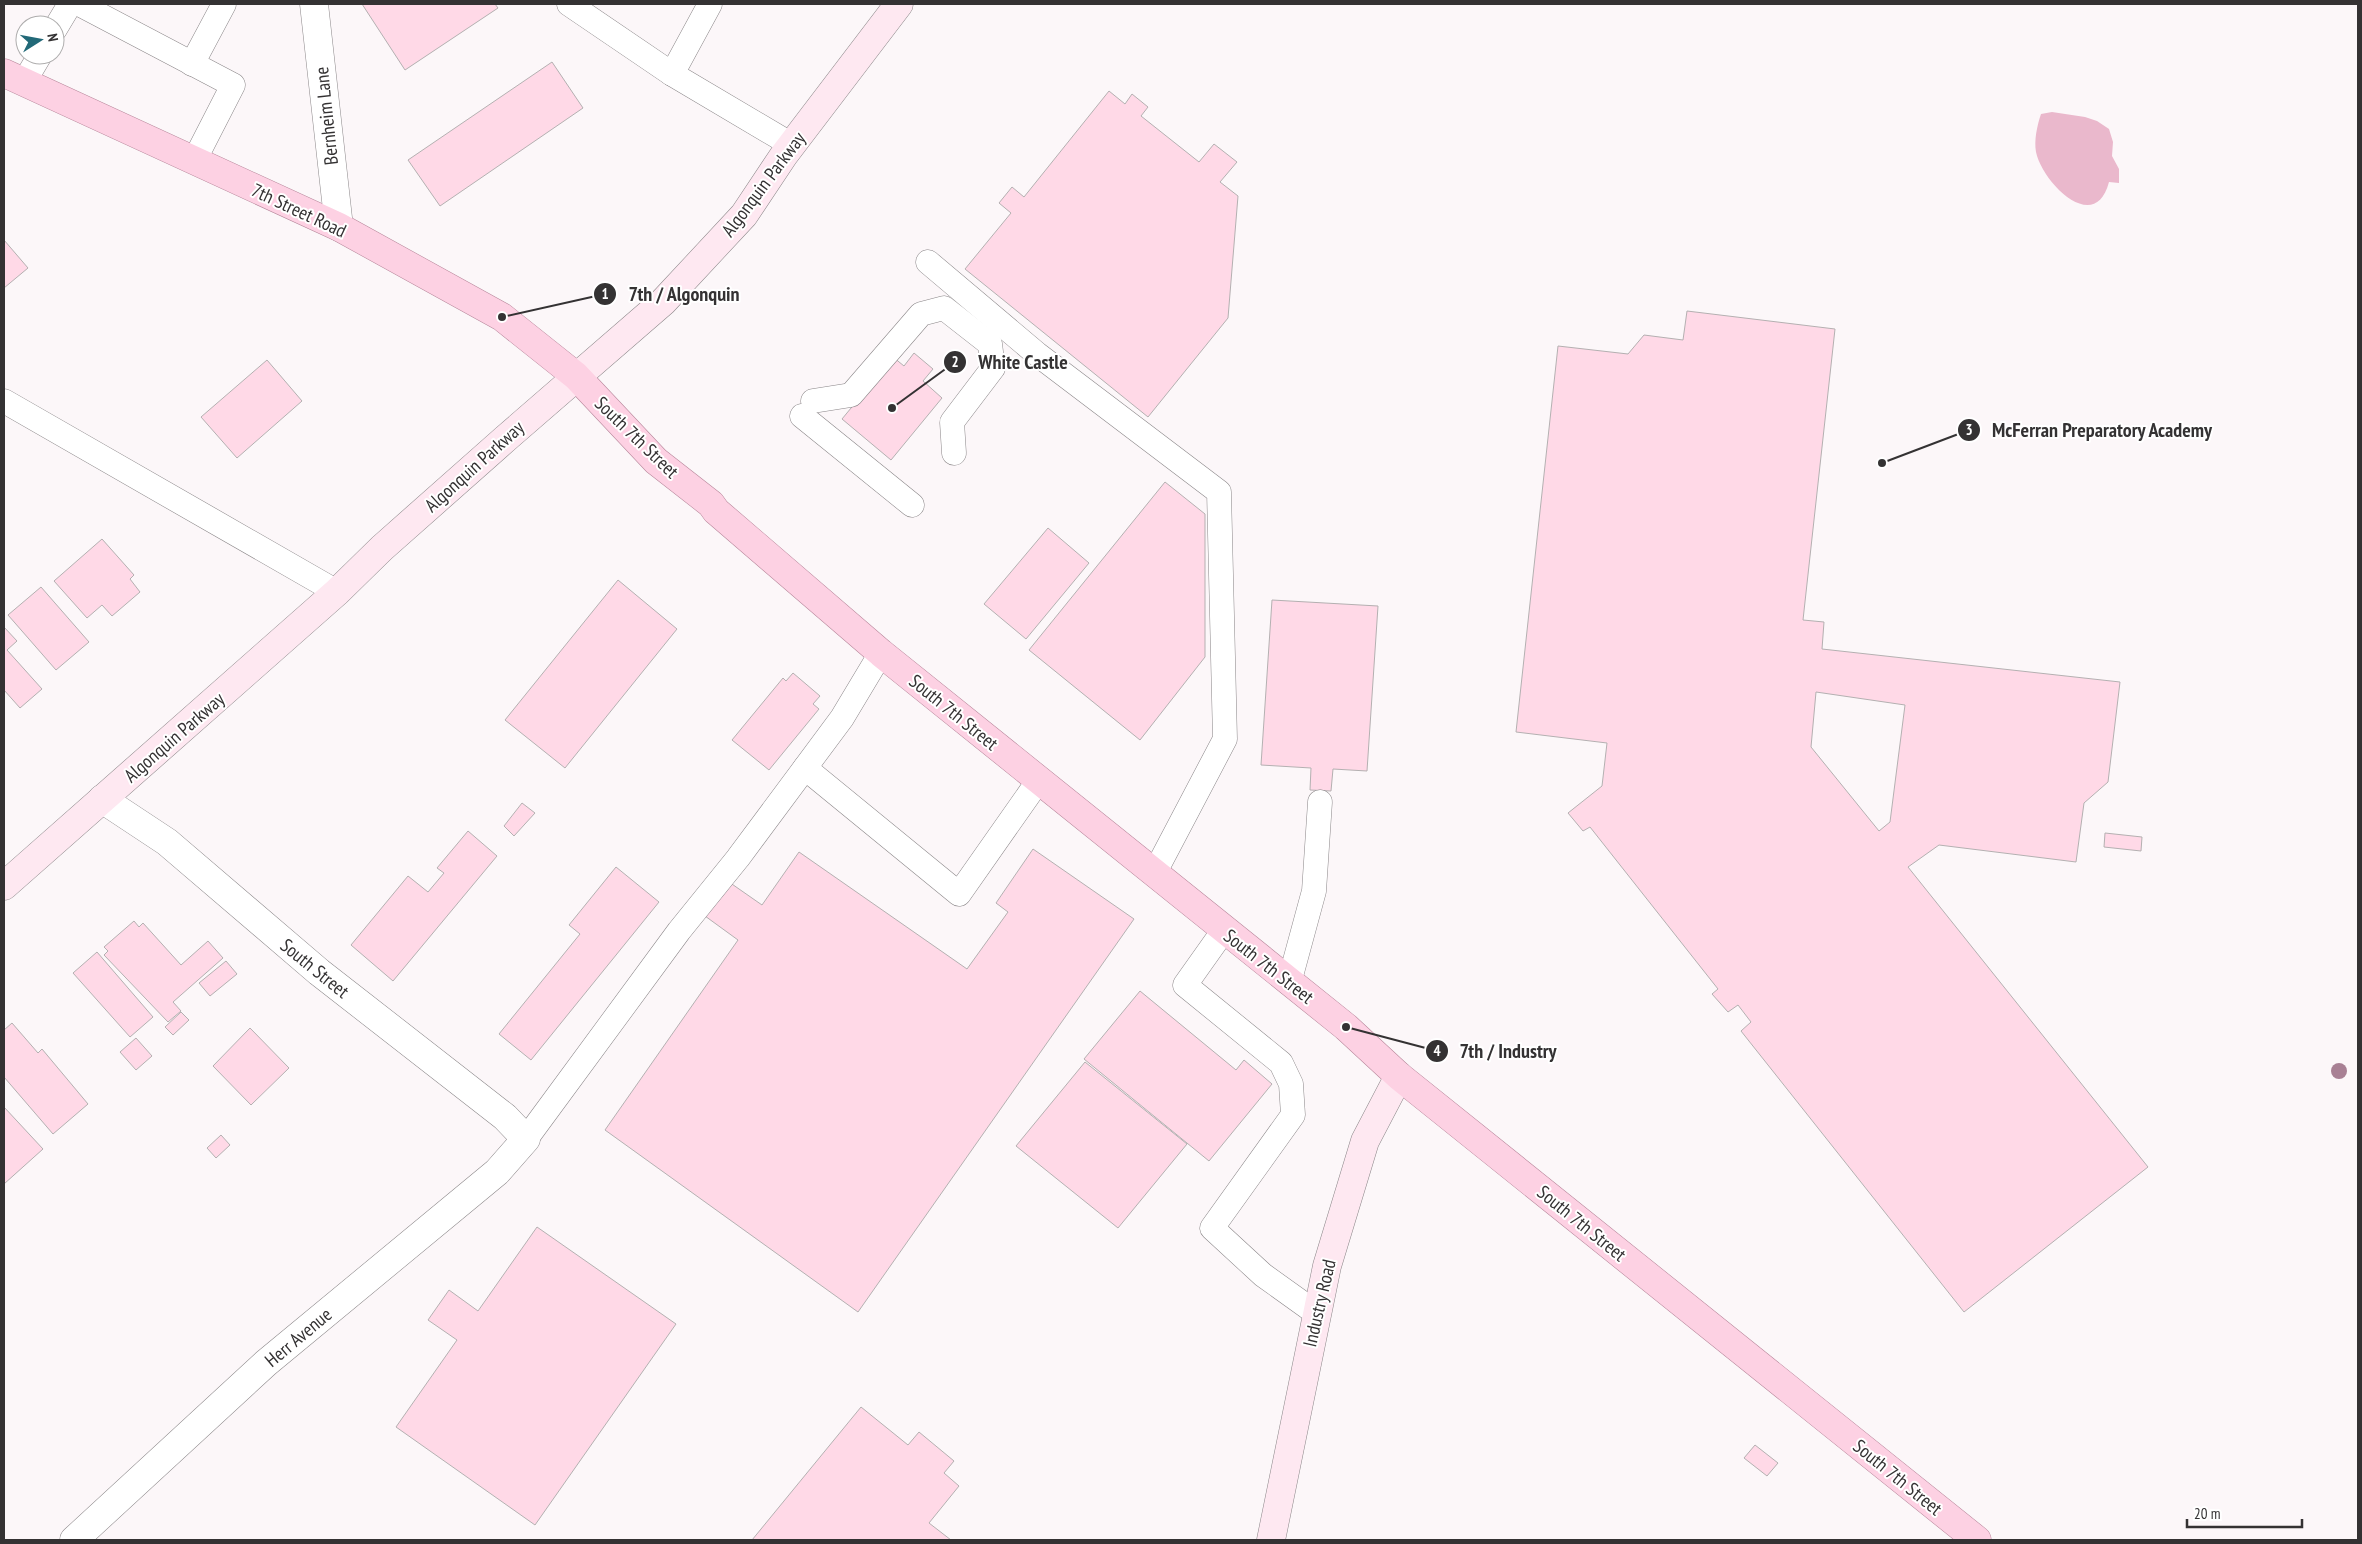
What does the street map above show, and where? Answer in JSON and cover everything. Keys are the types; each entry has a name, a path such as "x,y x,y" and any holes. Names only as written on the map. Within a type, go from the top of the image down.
{"main road":[{"name":"Algonquin Parkway","path":"4,886 338,592 382,548 576,376 663,302 744,215 792,145 899,4"},
{"name":"7th Street Road","path":"14,78 339,227 502,317 576,376"},
{"name":"South 7th Street","path":"576,376 656,461 711,504 716,511 881,653 1346,1027 1399,1076 1977,1540"},
{"name":"Industry Road","path":"1271,1540 1327,1266 1365,1141 1399,1076"}],"street":[{"name":"Bernheim Lane","path":"314,4 339,227"},
{"name":"South Street","path":"102,799 167,842 319,972 505,1117 526,1139"},
{"name":"Herr Avenue","path":"74,1540 266,1363 497,1172 526,1139"}],"lane":[{"path":"63,15 70,4"},
{"path":"79,4 233,85 194,160"},
{"path":"192,64 224,4"},
{"path":"569,4 672,74 792,145"},
{"path":"672,74 710,4"},
{"path":"14,78 29,65"},
{"path":"928,262 1037,354 1219,492 1225,739 1154,874"},
{"path":"912,505 807,409 851,396 921,314 944,308 990,344 993,368 952,422 954,453"},
{"path":"4,401 338,592"},
{"path":"526,1139 679,931 738,858 842,718 881,653"},
{"path":"805,768 960,894 1039,780"},
{"path":"1289,983 1314,890 1320,802"},
{"path":"1224,930 1185,984 1281,1063 1291,1084 1293,1115 1212,1228 1263,1276 1316,1313"}],"shaded area":[{"path":"2052,112 2085,117 2097,121 2109,129 2113,142 2112,156 2119,169 2119,183 2109,182 2102,197 2093,204 2081,204 2058,189 2040,164 2035,147 2037,128 2041,114"}],"building":[{"path":"362,4 495,4 498,8 405,70"},
{"path":"552,62 583,108 440,206 408,160"},
{"path":"1109,91 1125,104 1132,94 1148,107 1141,116 1199,162 1214,144 1237,162 1220,182 1238,196 1228,318 1148,417 965,269 1011,213 999,203 1012,187 1024,197"},
{"path":"4,240 28,268 4,288"},
{"path":"1687,311 1835,329 1803,620 1824,622 1822,649 2120,682 2108,782 2084,803 2076,862 1939,845 1908,867 2148,1167 1964,1312 1741,1031 1751,1022 1738,1005 1728,1012 1712,994 1718,989 1590,827 1583,831 1568,813 1602,786 1607,743 1516,732 1558,346 1628,354 1644,335 1683,340","holes":["1816,692 1905,705 1890,822 1879,831 1811,747"]},
{"path":"914,353 933,369 923,381 942,398 891,460 842,419 893,357 904,366"},
{"path":"267,360 302,401 237,458 201,417"},
{"path":"1165,482 1205,514 1205,657 1140,740 1029,650"},
{"path":"1048,528 1089,563 1026,639 984,604"},
{"path":"102,539 134,575 130,579 140,592 112,616 102,605 87,618 54,581"},
{"path":"618,580 677,629 565,768 505,720"},
{"path":"41,587 89,642 56,670 8,615"},
{"path":"1272,600 1378,606 1367,771 1333,769 1331,791 1310,790 1311,768 1261,765"},
{"path":"4,627 17,641 7,650 42,689 20,708 4,690"},
{"path":"793,673 820,696 813,704 819,709 769,770 732,740 783,678 786,681"},
{"path":"522,803 535,813 514,836 504,826"},
{"path":"468,831 497,856 393,981 351,945 408,876 428,892 444,873 437,868"},
{"path":"2105,833 2142,837 2141,851 2104,847"},
{"path":"1033,849 1134,919 858,1312 605,1130 738,940 705,916 729,882 762,905 799,852 967,969 1008,912 996,903"},
{"path":"616,867 659,902 531,1060 499,1034 580,934 569,925"},
{"path":"134,921 139,927 143,923 181,965 208,941 223,958 173,1002 181,1011 168,1022 104,955 108,951 104,947"},
{"path":"97,952 153,1017 130,1037 73,973"},
{"path":"226,961 237,974 210,996 199,983"},
{"path":"1140,991 1236,1070 1244,1060 1272,1084 1209,1161 1084,1059"},
{"path":"181,1012 189,1020 173,1035 165,1027"},
{"path":"12,1023 38,1053 42,1049 88,1104 53,1134 4,1077 4,1030"},
{"path":"250,1028 289,1068 251,1105 213,1066"},
{"path":"136,1038 152,1056 136,1070 120,1052"},
{"path":"1085,1062 1187,1144 1118,1228 1016,1146"},
{"path":"4,1107 43,1149 4,1184"},
{"path":"221,1135 230,1145 216,1158 207,1148"},
{"path":"537,1227 676,1324 535,1525 396,1427 457,1340 428,1320 449,1290 478,1311"},
{"path":"861,1407 908,1445 919,1432 954,1461 944,1473 959,1486 929,1523 951,1540 752,1540"},
{"path":"1755,1445 1778,1463 1767,1476 1744,1458"}],"place":[{"name":"7th / Algonquin","path":"502,317"},
{"name":"White Castle","path":"892,408"},
{"name":"McFerran Preparatory Academy","path":"1882,463"},
{"name":"7th / Industry","path":"1346,1027"}]}
